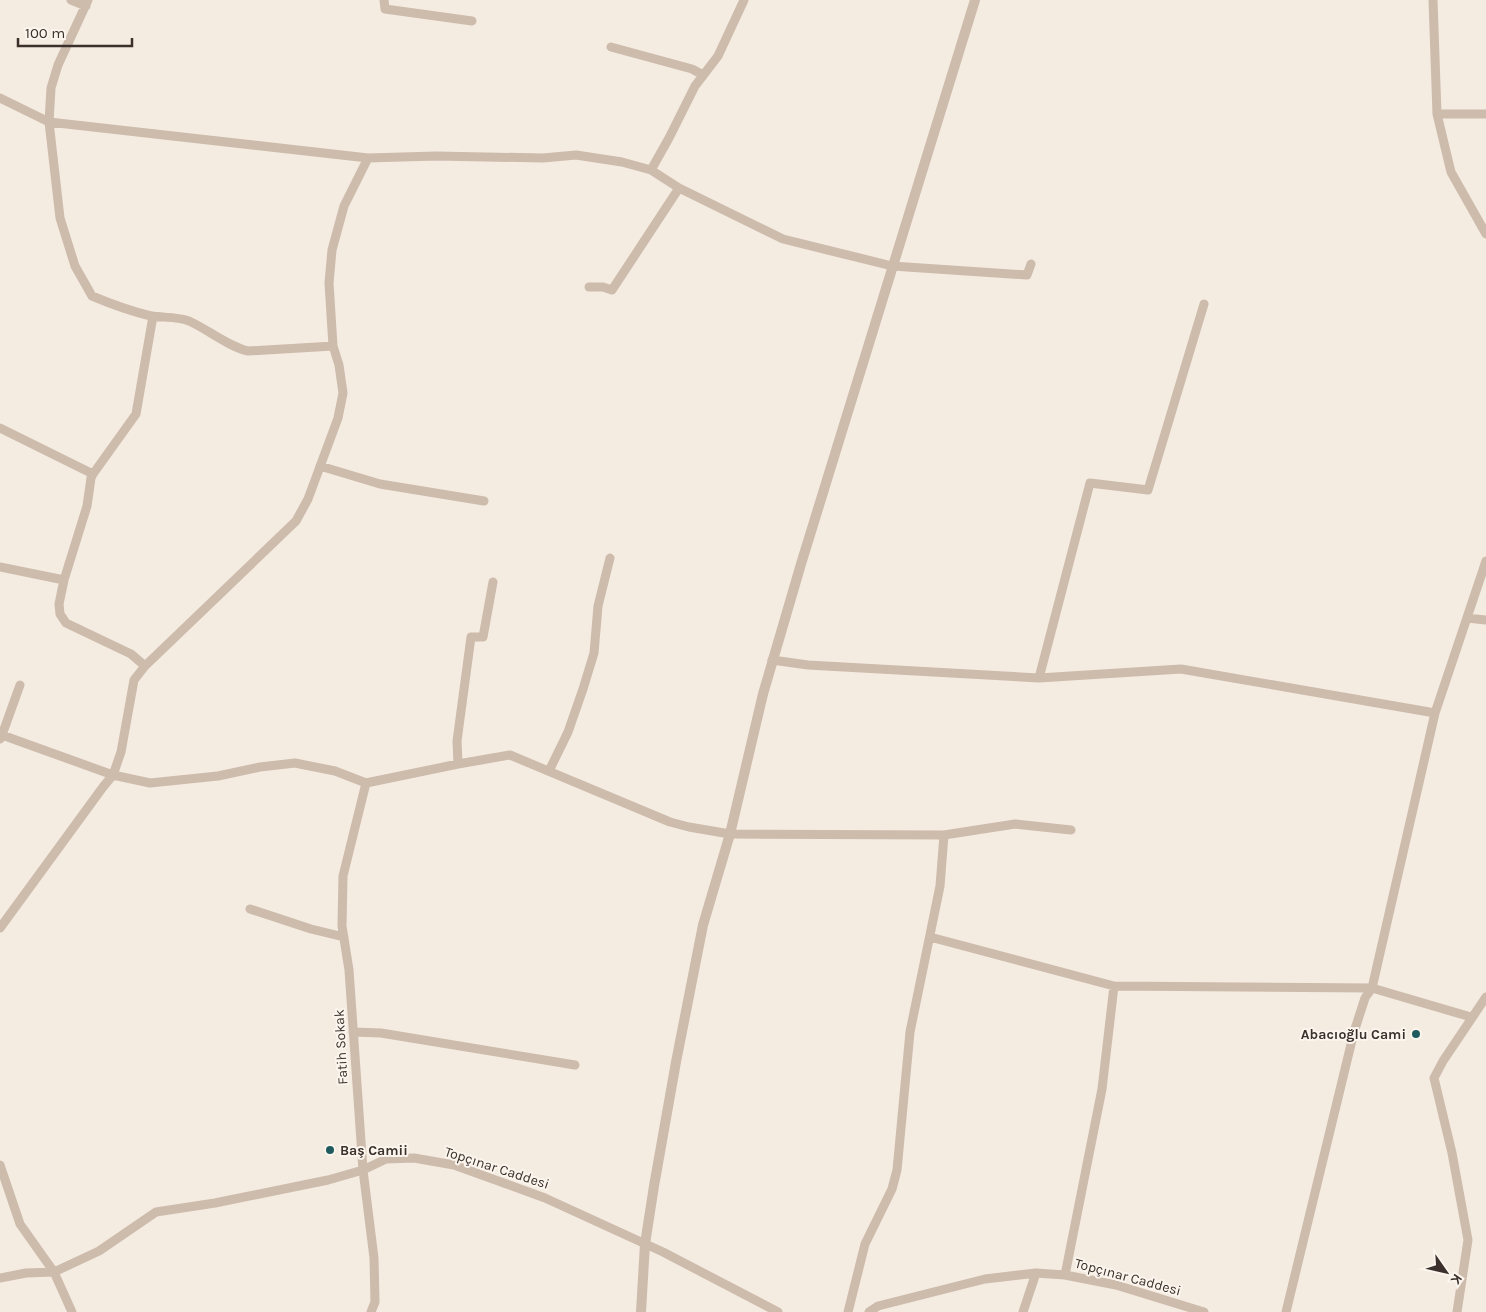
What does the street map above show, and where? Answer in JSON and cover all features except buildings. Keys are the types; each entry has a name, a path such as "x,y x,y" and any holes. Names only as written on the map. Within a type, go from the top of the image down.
{"street":[{"path":"71,0 87,3 58,65 51,88 49,122 60,218 75,266 92,296 117,306 153,316 170,316 188,321 238,348 248,351 333,346"},
{"path":"384,0 386,9 472,21"},
{"path":"651,170 695,86 718,56 744,0"},
{"path":"641,1312 645,1244 654,1186 703,925 730,834 772,660 975,0"},
{"path":"1434,0 1437,114 1451,172 1486,234"},
{"path":"611,47 692,69 703,74"},
{"path":"0,98 49,122 368,158 436,156 543,158 576,155 622,162 651,170 680,188 783,238 892,266 1028,275 1030,264"},
{"path":"1437,114 1486,114"},
{"path":"0,928 113,775 121,752 134,680 145,666 296,521 308,499 338,418 343,393 340,364 333,346 329,283 332,250 344,206 368,158"},
{"path":"589,287 603,287 612,290 680,188"},
{"path":"1039,678 1090,483 1148,490 1204,304"},
{"path":"145,666 131,654 66,623 60,614 59,604 64,580 87,506 92,474 136,414 153,316"},
{"path":"0,428 92,474"},
{"path":"320,466 380,484 484,501"},
{"path":"549,770 568,732 594,653 598,606 610,558"},
{"path":"1286,1312 1354,1032 1365,998 1372,988 1434,713 1486,561"},
{"path":"0,568 64,580"},
{"path":"458,764 456,741 471,637 483,637 493,582"},
{"path":"1467,618 1486,620"},
{"path":"772,660 808,665 1039,678 1181,669 1434,713"},
{"path":"20,684 1,737 113,775 150,782 218,776 260,767 295,763 335,771 366,782 510,755 670,822 730,834 944,835 1015,824 1071,830"},
{"name":"Fatih Sokak","path":"366,782 343,876 342,926 349,970 363,1170 374,1258 375,1302 371,1312"},
{"path":"848,1312 865,1244 892,1189 896,1170 910,1032 940,886 944,835"},
{"path":"250,909 311,929 344,937"},
{"path":"930,937 1114,986 1372,988 1471,1017"},
{"path":"1065,1274 1102,1089 1114,986"},
{"path":"1457,1312 1468,1240 1452,1153 1434,1078 1471,1017 1486,997"},
{"path":"353,1032 381,1033 575,1065"},
{"name":"Topçınar Caddesi","path":"54,1272 99,1251 156,1212 215,1203 328,1180 363,1170 386,1160 414,1158 454,1165 545,1198 645,1244 778,1312"},
{"path":"0,1166 20,1224 54,1272 72,1312"},
{"path":"0,1278 26,1273 54,1272"},
{"path":"1023,1312 1036,1273"},
{"name":"Topçınar Caddesi","path":"869,1312 878,1306 985,1279 1036,1273 1065,1274 1116,1285 1204,1312"}],"place":[{"name":"Abacıoğlu Cami","path":"1416,1034"},
{"name":"Baş Camii","path":"330,1150"}]}
